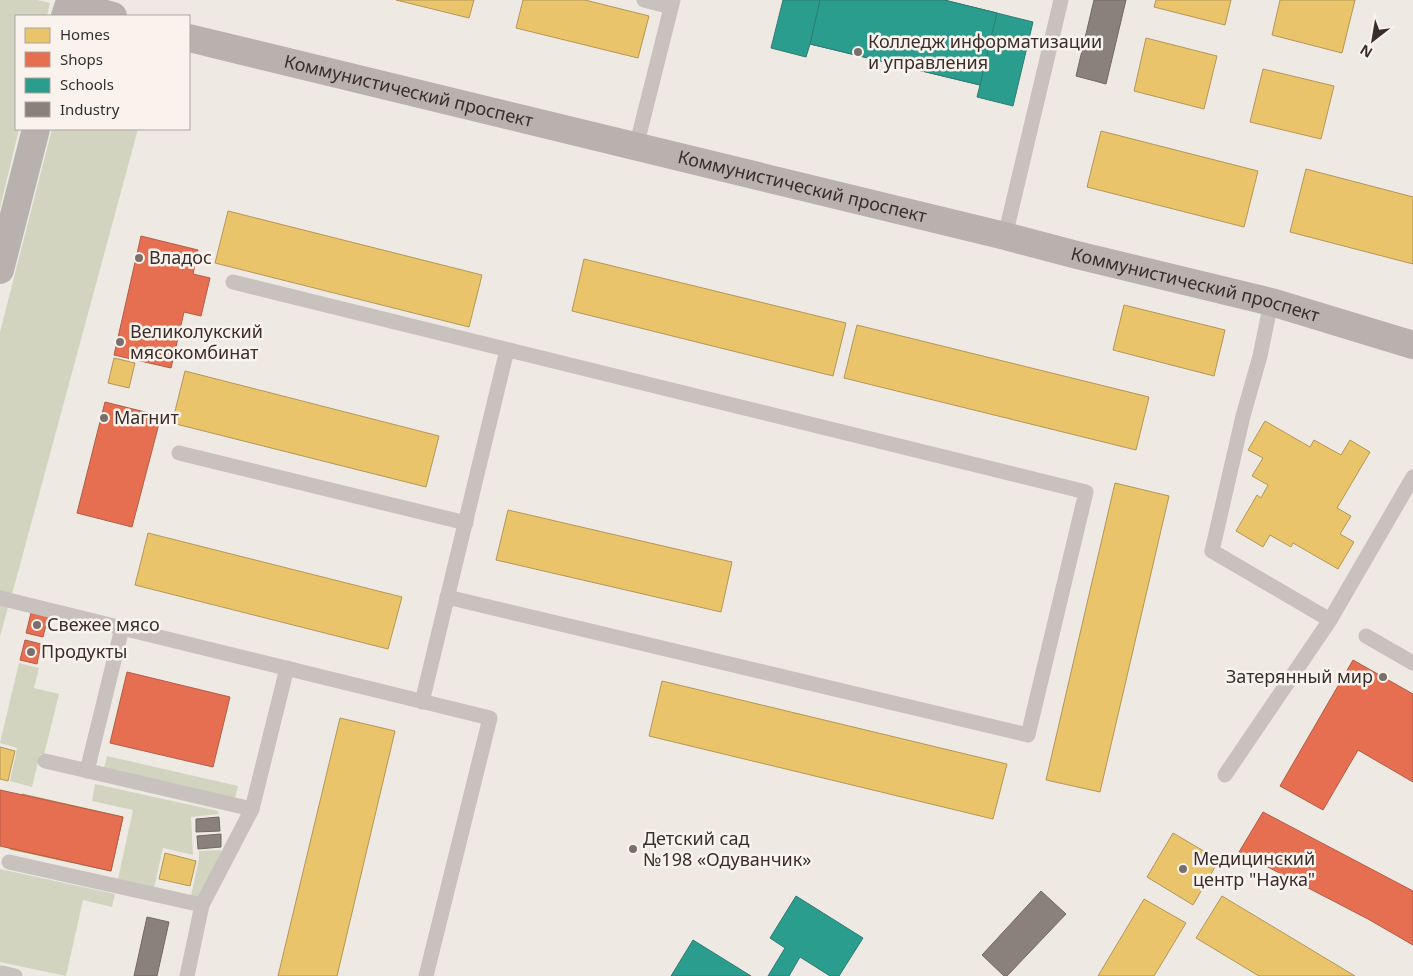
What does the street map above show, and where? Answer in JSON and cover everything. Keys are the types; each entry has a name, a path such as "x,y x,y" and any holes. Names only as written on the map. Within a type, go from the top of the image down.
{"main road":[{"path":"67,10 105,15"},
{"name":"Коммунистический проспект","path":"190,38 1271,302 1413,345"},
{"path":"0,270 36,130"}],"lane":[{"path":"636,147 672,4 644,0"},
{"path":"1005,236 1061,0"},
{"path":"233,282 1086,492 1028,735 447,597"},
{"path":"1271,302 1260,356 1243,416 1212,551 1330,620"},
{"path":"422,702 507,350"},
{"path":"179,453 466,523"},
{"path":"1225,775 1330,620 1413,477"},
{"path":"0,598 490,718 426,976"},
{"path":"87,771 122,628"},
{"path":"1366,636 1413,663"},
{"path":"187,976 202,905 252,809 287,668"},
{"path":"45,762 252,809"},
{"path":"9,862 202,905"}],"green space":[{"path":"0,0 37,0 50,3 47,15 15,15 15,130 19,130 0,208"},
{"path":"52,130 138,130 11,598 0,595 0,332"},
{"path":"0,605 8,607 0,637"},
{"path":"19,663 39,668 34,688 59,694 44,755 40,754 32,787 10,781 17,748 0,743"},
{"path":"107,756 238,786 235,798 104,768"},
{"path":"95,784 218,811 219,814 191,817 193,855 163,848 154,888 118,879 133,810 92,801"},
{"path":"221,850 200,898 191,896 199,851"},
{"path":"0,869 115,894 112,907 83,900 66,976 0,962"}],"building: Homes":[{"path":"396,0 474,0 469,18"},
{"path":"523,0 585,0 649,16 638,58 516,28"},
{"path":"1156,0 1231,0 1225,25 1154,7"},
{"path":"1280,0 1355,0 1342,53 1272,35"},
{"path":"1146,38 1217,56 1204,109 1134,91"},
{"path":"1263,69 1334,86 1321,139 1250,122"},
{"path":"1101,131 1258,171 1244,227 1087,187"},
{"path":"1306,169 1413,197 1413,264 1290,232"},
{"path":"228,211 482,275 469,327 215,263"},
{"path":"584,259 846,323 833,376 572,311"},
{"path":"1124,305 1225,330 1214,376 1113,350"},
{"path":"857,325 1149,397 1136,450 844,378"},
{"path":"114,358 135,363 129,388 108,383"},
{"path":"185,371 439,436 426,487 172,423"},
{"path":"1265,421 1310,447 1314,440 1341,455 1350,440 1370,452 1337,508 1351,516 1340,534 1354,542 1338,569 1293,543 1291,547 1270,535 1263,547 1236,531 1257,495 1261,498 1268,485 1252,476 1263,458 1248,450"},
{"path":"1115,483 1169,496 1100,792 1046,780"},
{"path":"508,510 732,562 721,612 496,560"},
{"path":"148,533 402,597 388,649 135,585"},
{"path":"662,681 1007,764 993,819 649,736"},
{"path":"340,718 395,731 337,976 278,976"},
{"path":"0,747 15,751 8,781 0,779"},
{"path":"22,794 123,817 111,871 10,849"},
{"name":"Медицинский центр \"Наука\"","path":"1173,833 1219,860 1193,905 1147,877"},
{"path":"165,853 196,861 190,886 159,879"},
{"path":"1222,896 1355,976 1259,976 1196,938"},
{"path":"1144,899 1186,923 1154,976 1098,976"}],"building: Shops":[{"path":"141,236 198,250 193,274 210,278 201,316 184,312 171,368 114,355"},
{"path":"105,402 161,416 132,527 77,513"},
{"name":"Свежее мясо","path":"31,613 48,617 43,637 26,633"},
{"name":"Продукты","path":"25,640 41,644 37,664 20,660"},
{"path":"1353,660 1413,694 1413,782 1358,750 1323,810 1280,786"},
{"path":"127,672 230,697 213,767 110,743"},
{"path":"0,790 123,817 111,871 0,846"},
{"path":"1263,812 1413,891 1413,945 1368,919 1239,852"}],"building: Schools":[{"path":"783,0 944,0 1033,22 1013,106 977,97 980,85 810,44 806,57 771,48"},
{"path":"820,0 944,0 997,13 980,85 810,44"},
{"path":"796,896 863,938 839,976 830,976 800,957 789,976 768,976 785,948 770,938"},
{"path":"693,940 751,976 671,976"}],"building: Industry":[{"path":"1094,0 1126,0 1106,84 1076,76"},
{"path":"219,817 220,831 196,832 196,819"},
{"path":"221,834 221,847 198,849 197,836"},
{"path":"1041,891 1066,914 1007,976 1004,976 982,955"},
{"path":"147,917 169,922 157,976 134,976"}],"place":[{"name":"Колледж информатизации и управления","path":"858,52"},
{"name":"Владос","path":"139,258"},
{"name":"Великолукский мясокомбинат","path":"120,342"},
{"name":"Магнит","path":"104,418"},
{"name":"Свежее мясо","path":"37,625"},
{"name":"Продукты","path":"31,652"},
{"name":"Затерянный мир","path":"1383,677"},
{"name":"Детский сад №198 «Одуванчик»","path":"633,849"},
{"name":"Медицинский центр \"Наука\"","path":"1183,869"}]}
